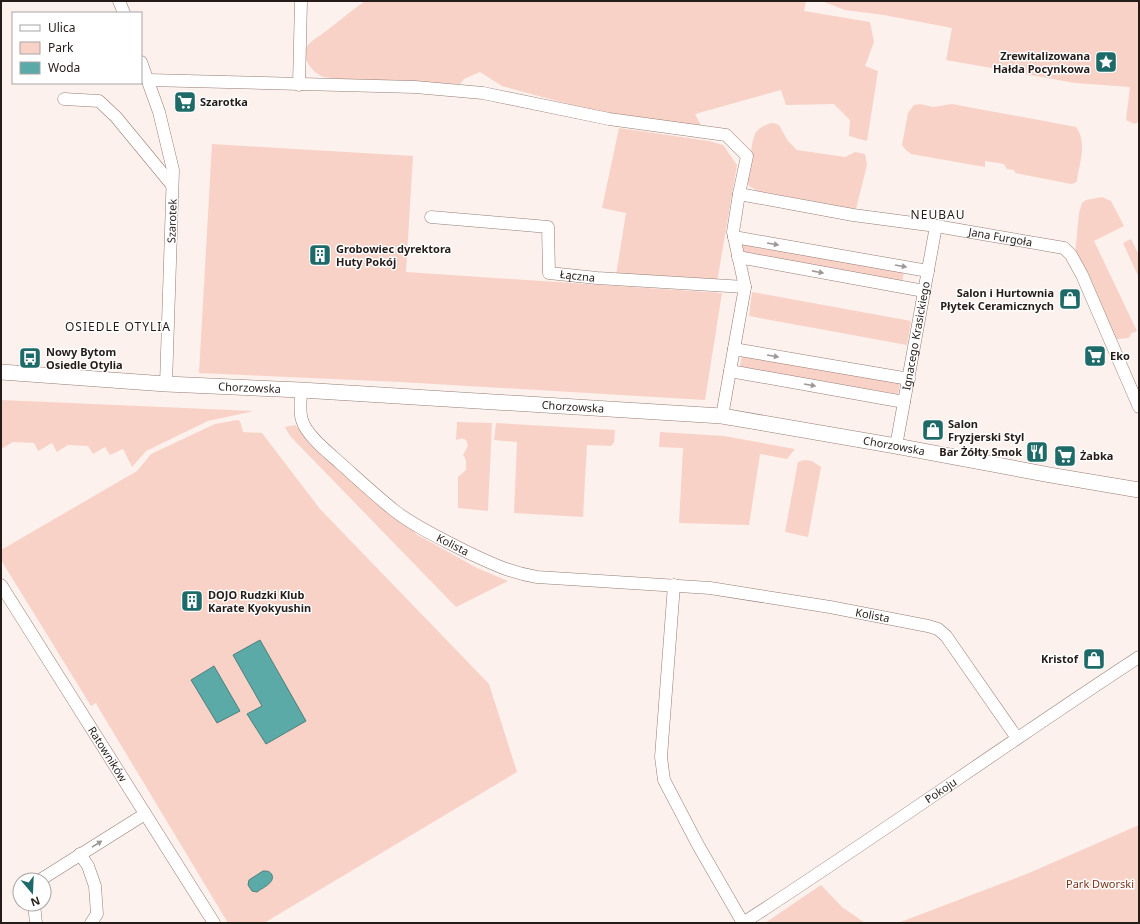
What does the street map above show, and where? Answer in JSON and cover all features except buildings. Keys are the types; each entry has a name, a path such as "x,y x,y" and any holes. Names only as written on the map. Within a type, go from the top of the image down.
{"street":[{"path":"119,1 124,12"},
{"path":"299,85 301,1"},
{"name":"Szarotek","path":"142,65 159,112 173,170 166,384"},
{"path":"148,80 415,87 483,93 609,119 726,135 747,156 733,232 745,287 722,416"},
{"path":"64,99 99,101 116,117 172,185"},
{"name":"Jana Furgoła","path":"739,194 853,215 936,226 1064,248 1071,255 1082,275 1139,407"},
{"name":"Łączna","path":"431,217 548,227 548,273 597,278 745,287"},
{"name":"Ignacego Krasickiego","path":"896,446 936,226"},
{"path":"734,237 928,271"},
{"path":"738,257 924,291"},
{"path":"734,350 908,379"},
{"path":"730,371 904,402"},
{"name":"Chorzowska","path":"1,372 166,384 301,390 722,416 1139,490"},
{"name":"Kolista","path":"301,390 302,421 308,431 323,448 396,511 446,541 504,570 537,577 710,588 830,607 938,629 946,636 1016,738"},
{"name":"Ratowników","path":"1,585 214,923"},
{"path":"674,585 661,757 664,780 698,845 743,923"},
{"name":"Pokoju","path":"743,923 819,874 1016,738 1139,657"},
{"path":"52,872 145,814"},
{"path":"80,854 88,866 95,886 97,914 91,923"},
{"path":"35,912 36,923"}],"green space":[{"path":"365,1 806,1 804,11 870,22 874,42 865,66 878,71 867,141 849,136 850,120 834,104 786,105 781,90 695,114 703,129 609,115 502,86 480,72 464,79 460,84 339,79 320,75 308,64 306,59 305,54 308,45"},
{"path":"822,1 1139,1 1139,122 1134,124 1126,120 1130,87 1075,83 946,60 952,28 884,15 845,10"},
{"path":"920,104 933,107 952,104 1076,127 1082,140 1082,153 1077,181 1071,184 1015,173 1014,170 1007,169 1004,164 985,161 985,167 911,154 902,145 908,113 914,105"},
{"path":"773,123 779,125 788,141 797,150 845,157 855,152 865,154 867,165 856,209 758,191 749,186 747,180 754,136 761,127"},
{"path":"619,128 709,141 723,145 737,165 717,282 616,275 626,213 602,208"},
{"path":"212,144 413,156 406,272 722,293 705,400 400,382 199,373"},
{"path":"1102,197 1111,201 1124,226 1094,241 1137,331 1130,334 1131,336 1128,338 1111,340 1075,254 1079,213 1082,203 1086,200"},
{"path":"734,237 905,267 902,282 738,257"},
{"path":"1131,239 1139,255 1139,278 1123,243"},
{"path":"752,292 911,321 907,345 749,316"},
{"path":"742,354 900,382 898,394 740,367"},
{"path":"1,400 254,411 208,421 146,451 132,467 123,449 110,455 105,447 93,454 88,446 68,445 57,452 52,443 38,451 34,443 13,442 1,449"},
{"path":"237,420 240,421 243,432 262,433 320,509 489,684 517,772 264,923 228,923 96,703 91,706 1,560 1,550 137,471 151,454 215,424"},
{"path":"457,422 492,423 488,511 458,508 458,477 466,470 466,460 463,455 468,446 467,441 464,439 456,440"},
{"path":"496,423 615,430 614,442 611,446 587,445 583,517 514,513 517,442 494,440"},
{"path":"295,425 313,444 413,529 416,534 477,568 508,581 456,607 290,436 285,427"},
{"path":"660,432 724,436 795,449 787,459 760,454 749,525 679,523 683,448 659,447"},
{"path":"804,460 812,461 821,467 808,537 785,532 798,462"},
{"name":"Park Dworski","path":"1139,825 1139,923 898,923 1029,873"},
{"path":"821,885 842,907 865,923 765,923"}],"water":[{"path":"260,640 306,721 266,744 247,714 262,706 233,655"},
{"path":"214,666 240,711 217,723 191,680"},
{"path":"263,871 267,871 272,875 272,880 268,885 257,892 252,891 248,885 249,880"}],"place":[{"name":"Zrewitalizowana Hałda Pocynkowa","path":"1106,62"},
{"name":"Szarotka","path":"185,102"},
{"name":"Grobowiec dyrektora Huty Pokój","path":"320,255"},
{"name":"Salon i Hurtownia Płytek Ceramicznych","path":"1070,299"},
{"name":"Eko","path":"1095,356"},
{"name":"Nowy Bytom Osiedle Otylia","path":"30,358"},
{"name":"Salon Fryzjerski Styl","path":"933,430"},
{"name":"Bar Żółty Smok","path":"1037,452"},
{"name":"Żabka","path":"1065,456"},
{"name":"DOJO Rudzki Klub Karate Kyokyushin","path":"192,601"},
{"name":"Kristof","path":"1094,659"}],"district":[{"name":"NEUBAU","path":"938,215"},
{"name":"OSIEDLE OTYLIA","path":"118,327"}]}
